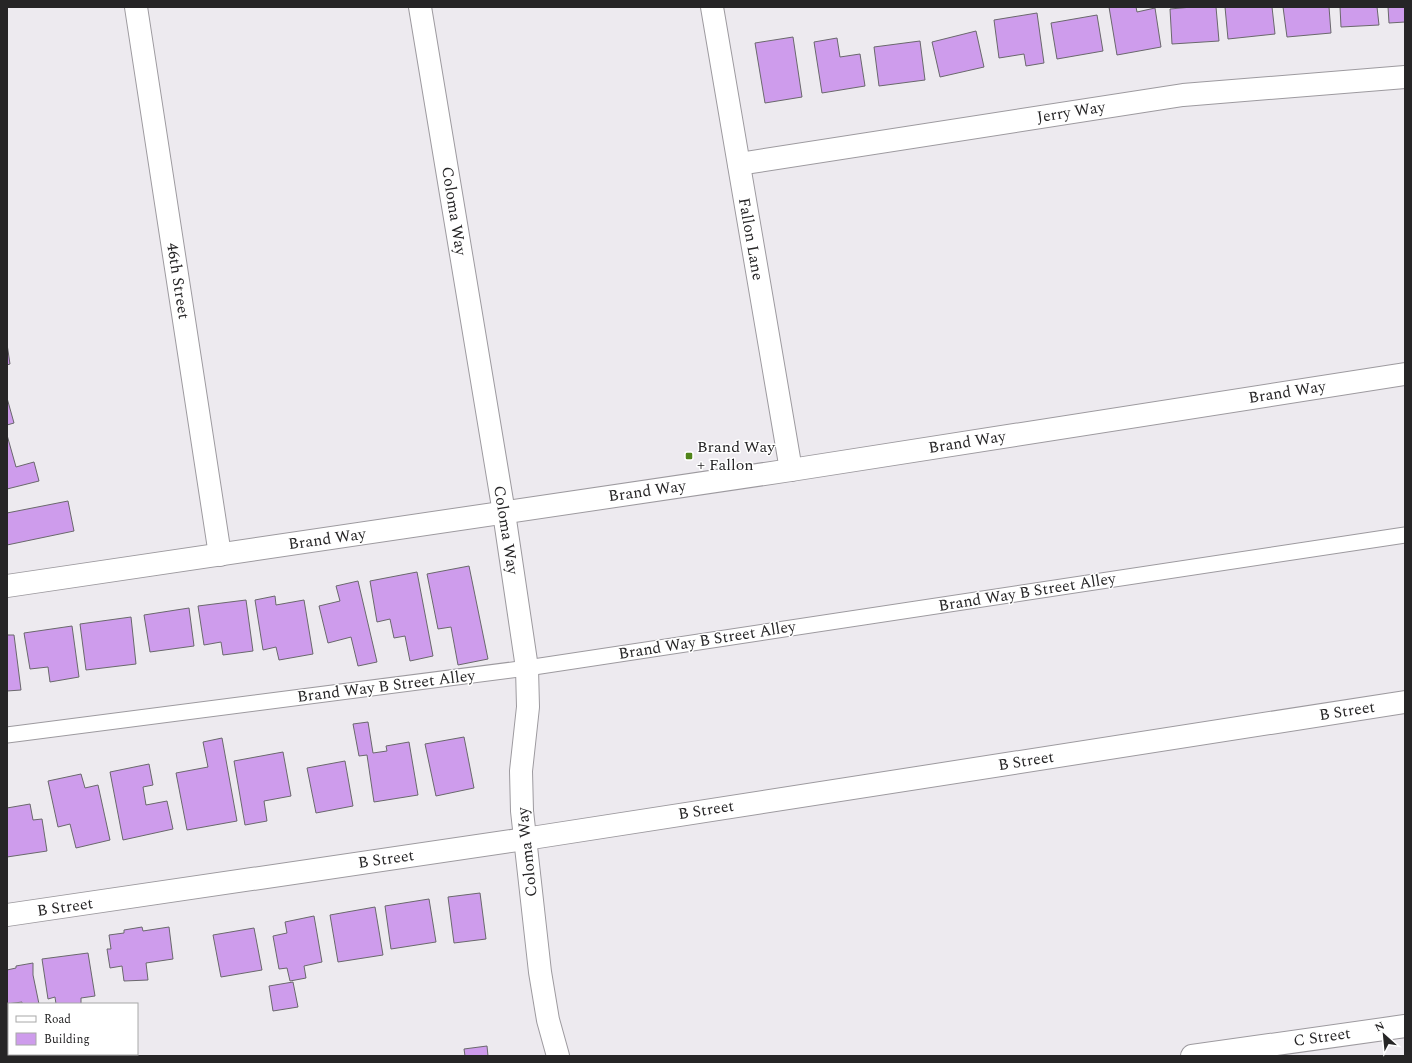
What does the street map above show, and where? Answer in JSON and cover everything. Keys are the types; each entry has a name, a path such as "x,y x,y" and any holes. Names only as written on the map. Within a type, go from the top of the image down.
{"street":[{"name":"46th Street","path":"136,7 220,555"},
{"name":"Coloma Way","path":"420,7 504,513 526,668 528,707 521,771 522,811 540,972 548,1020 558,1056"},
{"name":"Fallon Lane","path":"712,7 791,470"},
{"name":"Jerry Way","path":"739,164 1183,95 1405,77"},
{"name":"Brand Way","path":"7,586 791,470 1405,374"},
{"name":"B Street","path":"7,915 525,839 1405,702"},
{"name":"C Street","path":"1192,1056 1405,1026"}],"lane":[{"name":"Brand Way B Street Alley","path":"7,735 526,668 1405,535"}],"building":[{"path":"1109,7 1136,7 1137,12 1155,8 1161,47 1117,55"},
{"path":"1216,7 1219,41 1172,44 1170,9"},
{"path":"1225,7 1272,7 1275,34 1228,39"},
{"path":"1283,7 1329,7 1331,33 1287,37"},
{"path":"1340,7 1377,7 1379,25 1341,27"},
{"path":"1388,7 1405,7 1405,22 1389,23"},
{"path":"1037,13 1044,63 1026,66 1024,54 999,58 994,20"},
{"path":"1097,15 1103,51 1057,59 1051,23"},
{"path":"976,31 984,67 940,77 932,42"},
{"path":"793,37 802,97 765,103 755,43"},
{"path":"837,38 840,57 860,54 865,86 822,93 814,42"},
{"path":"920,41 925,80 879,86 874,47"},
{"path":"7,344 10,364 7,365"},
{"path":"7,398 14,423 7,425"},
{"path":"7,435 16,467 34,462 39,481 7,489"},
{"path":"68,501 74,531 7,545 7,513"},
{"path":"469,566 488,659 458,665 451,627 438,629 427,574"},
{"path":"417,572 433,656 410,661 405,636 394,638 390,619 377,622 370,581"},
{"path":"358,581 377,662 358,666 351,637 328,643 319,606 340,601 336,586"},
{"path":"275,596 276,605 304,600 313,654 279,660 276,647 263,650 255,600"},
{"path":"246,600 253,651 223,655 221,642 204,645 198,606"},
{"path":"189,608 194,646 150,652 144,615"},
{"path":"131,617 136,664 86,670 80,624"},
{"path":"72,626 79,677 50,682 48,667 30,669 24,633"},
{"path":"7,635 14,635 21,690 7,691"},
{"path":"368,722 373,753 387,751 386,746 409,742 418,795 374,802 367,755 359,756 353,724"},
{"path":"464,737 474,788 436,796 425,744"},
{"path":"222,738 237,821 187,830 176,773 208,767 203,742"},
{"path":"283,752 291,796 264,801 267,821 245,825 234,761"},
{"path":"345,761 353,806 316,813 307,768"},
{"path":"149,764 153,785 143,787 146,805 167,801 173,829 123,840 110,772"},
{"path":"81,774 85,788 98,785 110,840 76,848 70,824 58,827 48,781"},
{"path":"30,804 33,820 42,819 47,851 7,857 7,808"},
{"path":"480,893 486,939 454,943 448,897"},
{"path":"429,899 436,942 391,949 385,906"},
{"path":"375,907 383,955 338,962 330,915"},
{"path":"314,916 322,962 304,966 306,978 290,981 287,968 279,969 273,936 287,933 285,922"},
{"path":"142,927 143,931 169,927 173,959 146,963 148,980 124,981 122,966 110,968 107,949 111,949 109,935 124,933 124,930"},
{"path":"254,928 262,970 221,977 213,935"},
{"path":"88,953 95,996 81,998 81,1003 56,1003 55,997 48,999 42,959"},
{"path":"33,963 33,975 39,1003 22,1002 7,1004 7,970 16,968 16,966"},
{"path":"293,982 298,1007 273,1011 269,986"},
{"path":"487,1046 488,1056 465,1056 464,1049"}],"place":[{"name":"Brand Way + Fallon","path":"689,456"}]}
